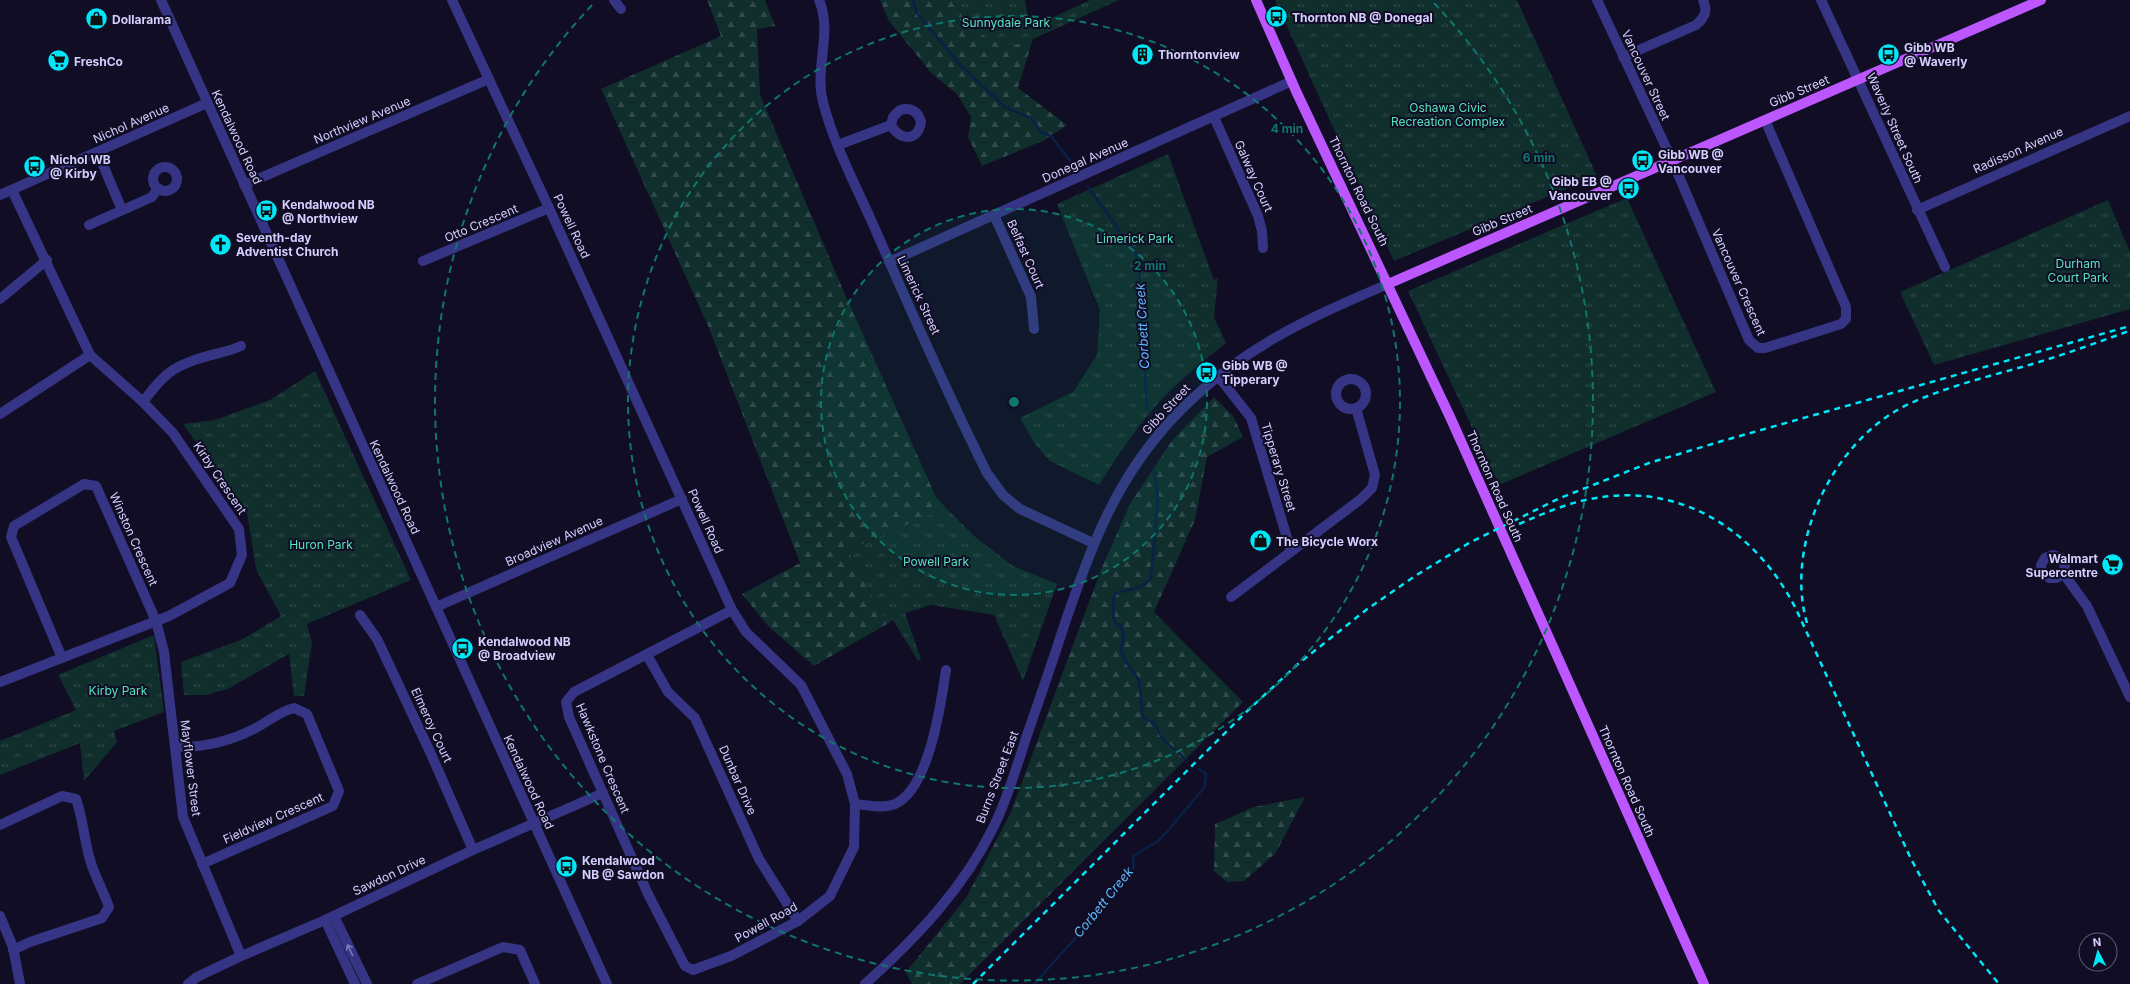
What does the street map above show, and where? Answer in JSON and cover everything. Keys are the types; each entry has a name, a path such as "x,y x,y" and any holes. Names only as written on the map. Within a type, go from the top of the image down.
{"main road":[{"name":"Thornton Road South","path":"1256,0 1292,81 1451,419 1704,984"},
{"name":"Gibb Street","path":"1388,284 2041,0"}],"street":[{"name":"Kendalwood Road","path":"161,0 607,984"},
{"name":"Powell Road","path":"452,0 549,208 732,610 746,632 801,685 846,774 855,804 854,847 830,896 798,921 731,956 693,970"},
{"path":"614,0 621,9"},
{"name":"Limerick Street","path":"819,0 823,10 824,26 821,89 823,102 838,145 889,262 987,473 1003,496 1020,509 1093,543"},
{"name":"Vancouver Street","path":"1597,0 1672,160"},
{"path":"1623,57 1696,25 1704,18 1706,8 1703,0"},
{"name":"Waverly Street South","path":"1821,0 1917,210 1945,267"},
{"name":"Northview Avenue","path":"244,185 489,79"},
{"name":"Donegal Avenue","path":"889,262 1292,81"},
{"name":"Nichol Avenue","path":"0,195 98,153 207,103"},
{"name":"Radisson Avenue","path":"1917,210 2130,116"},
{"name":"Galway Court","path":"1214,117 1258,216 1264,248"},
{"name":"Vancouver Crescent","path":"1672,160 1745,331 1753,345 1758,348 1766,348 1841,324 1846,319 1846,307 1765,120"},
{"path":"838,145 891,125"},
{"path":"98,153 122,210"},
{"path":"89,225 152,196 158,188"},
{"name":"Kirby Crescent","path":"0,682 168,616 230,583 242,555 239,530 173,433 143,402 90,355 47,260 12,190"},
{"name":"Otto Crescent","path":"423,261 549,208"},
{"name":"Belfast Court","path":"994,215 1031,297 1034,329"},
{"path":"0,298 47,260"},
{"name":"Gibb Street","path":"1093,543 1115,498 1140,457 1171,420 1218,376 1250,352 1291,327 1388,284"},
{"path":"143,402 163,378 176,368 187,362 227,352 241,346"},
{"path":"0,414 90,355"},
{"name":"Tipperary Street","path":"1218,376 1251,418 1291,551"},
{"path":"1231,597 1361,499 1372,488 1375,474 1356,408"},
{"name":"Winston Crescent","path":"62,658 11,538 14,526 84,484 96,486 156,621"},
{"name":"Broadview Avenue","path":"436,607 682,499"},
{"name":"Burns Street East","path":"865,984 910,943 958,885 976,858 994,826 1014,776 1093,543"},
{"path":"2063,573 2087,606 2130,696"},
{"name":"Hawkstone Crescent","path":"693,970 685,966 648,894 569,716 566,702 574,692 732,610"},
{"name":"Elmeroy Court","path":"360,615 376,639 431,754 473,850"},
{"name":"Mayflower Street","path":"156,621 164,652 166,681 176,747 183,817 242,956"},
{"name":"Dunbar Drive","path":"647,655 668,692 695,718 759,859 798,921"},
{"path":"855,804 872,806 895,804 910,791 919,780 939,717 946,670"},
{"name":"Fieldview Crescent","path":"176,747 190,747 224,742 255,729 281,712 294,708 307,714 339,791 333,806 202,864"},
{"name":"Sawdon Drive","path":"188,984 197,977 242,956 330,918 473,850 603,793"},
{"path":"0,824 62,796 76,799 81,812 85,840 92,866 109,907 102,918 13,950"},
{"path":"0,916 13,950 20,984"},
{"path":"330,918 355,984"},
{"path":"330,918 367,984"},
{"path":"417,984 502,947 520,950 535,984"}],"green space":[{"path":"707,0 765,0 775,26 757,29 760,95 847,299 936,497 946,508 848,550 887,624 814,666 768,626 742,594 800,563 709,328 601,89 721,36"},
{"path":"880,0 952,0 959,11 1014,45 1033,39 1018,88 1067,125 1045,140 982,166 968,137 971,117 957,94 932,74 889,21"},
{"name":"Sunnydale Park","path":"952,0 1025,0 1030,28 1090,0 1119,0 1033,39 1014,45 992,41 968,25"},
{"name":"Oshawa Civic Recreation Complex","path":"1275,0 1517,0 1597,176 1394,261"},
{"name":"Limerick Park","path":"1168,154 1214,280 1218,277 1214,317 1226,343 1188,374 1162,399 1146,417 1118,455 1099,485 1050,461 1035,444 1020,418 1073,392 1097,355 1100,310 1057,204"},
{"path":"1627,198 1716,392 1499,485 1408,291"},
{"name":"Durham Court Park","path":"2108,200 2130,252 2130,309 1934,365 1900,292"},
{"name":"Huron Park","path":"315,371 411,580 307,624 312,643 304,696 294,696 289,654 228,689 205,695 184,695 181,662 243,639 281,616 256,569 247,513 183,424 215,420 270,400"},
{"path":"1214,397 1233,416 1243,437 1207,457 1195,520 1154,612 1243,702 960,984 912,984 906,972 966,898 1010,814 1101,570 1130,504 1171,442"},
{"name":"Powell Park","path":"946,508 975,537 1013,566 1057,584 1023,681 994,615 931,605 905,613 921,659 918,661 893,620 887,624 848,550"},
{"name":"Kirby Park","path":"154,635 164,712 114,731 117,742 84,781 80,743 0,775 0,741 76,710 58,675"},
{"path":"1305,797 1275,854 1244,881 1227,882 1214,871 1215,824 1254,807"}],"waterway":[{"name":"Corbett Creek","path":"913,0 917,13 961,66 1005,107 1031,118 1041,132 1051,136 1075,167"},
{"name":"Corbett Creek","path":"1088,187 1135,252 1139,269 1147,409"},
{"name":"Corbett Creek","path":"1154,469 1158,499 1151,578 1140,587 1116,593 1113,598 1114,618 1116,624 1120,625 1124,634 1121,651 1126,662 1139,680 1143,717 1153,722 1164,741 1186,759"},
{"name":"Corbett Creek","path":"1034,984 1080,933 1114,888 1134,867 1133,856 1158,841 1204,788 1206,774 1199,769"}],"railway":[{"path":"973,984 1245,713 1298,664 1366,610 1415,576 1469,543 1560,498 1649,463 2130,326"},
{"path":"1807,623 1801,584 1803,557 1808,532 1819,501 1828,484 1838,467 1863,436 1894,412 1940,391 2029,365 2129,331"},
{"path":"1519,524 1563,506 1590,499 1623,495 1655,497 1684,505 1712,518 1737,535 1760,556 1779,581 1796,609 1911,859 1939,911 1999,984"}],"place":[{"name":"Thornton NB @ Donegal","path":"1276,17"},
{"name":"Dollarama","path":"97,19"},
{"name":"Thorntonview","path":"1142,54"},
{"name":"Gibb WB @ Waverly","path":"1888,54"},
{"name":"FreshCo","path":"59,61"},
{"name":"Gibb WB @ Vancouver","path":"1642,161"},
{"name":"Nichol WB @ Kirby","path":"34,166"},
{"name":"Gibb EB @ Vancouver","path":"1628,188"},
{"name":"Kendalwood NB @ Northview","path":"266,211"},
{"name":"Seventh-day Adventist Church","path":"221,244"},
{"name":"Gibb WB @ Tipperary","path":"1206,372"},
{"name":"The Bicycle Worx","path":"1261,541"},
{"name":"Walmart Supercentre","path":"2113,565"},
{"name":"Kendalwood NB @ Broadview","path":"463,648"},
{"name":"Kendalwood NB @ Sawdon","path":"566,867"}]}
